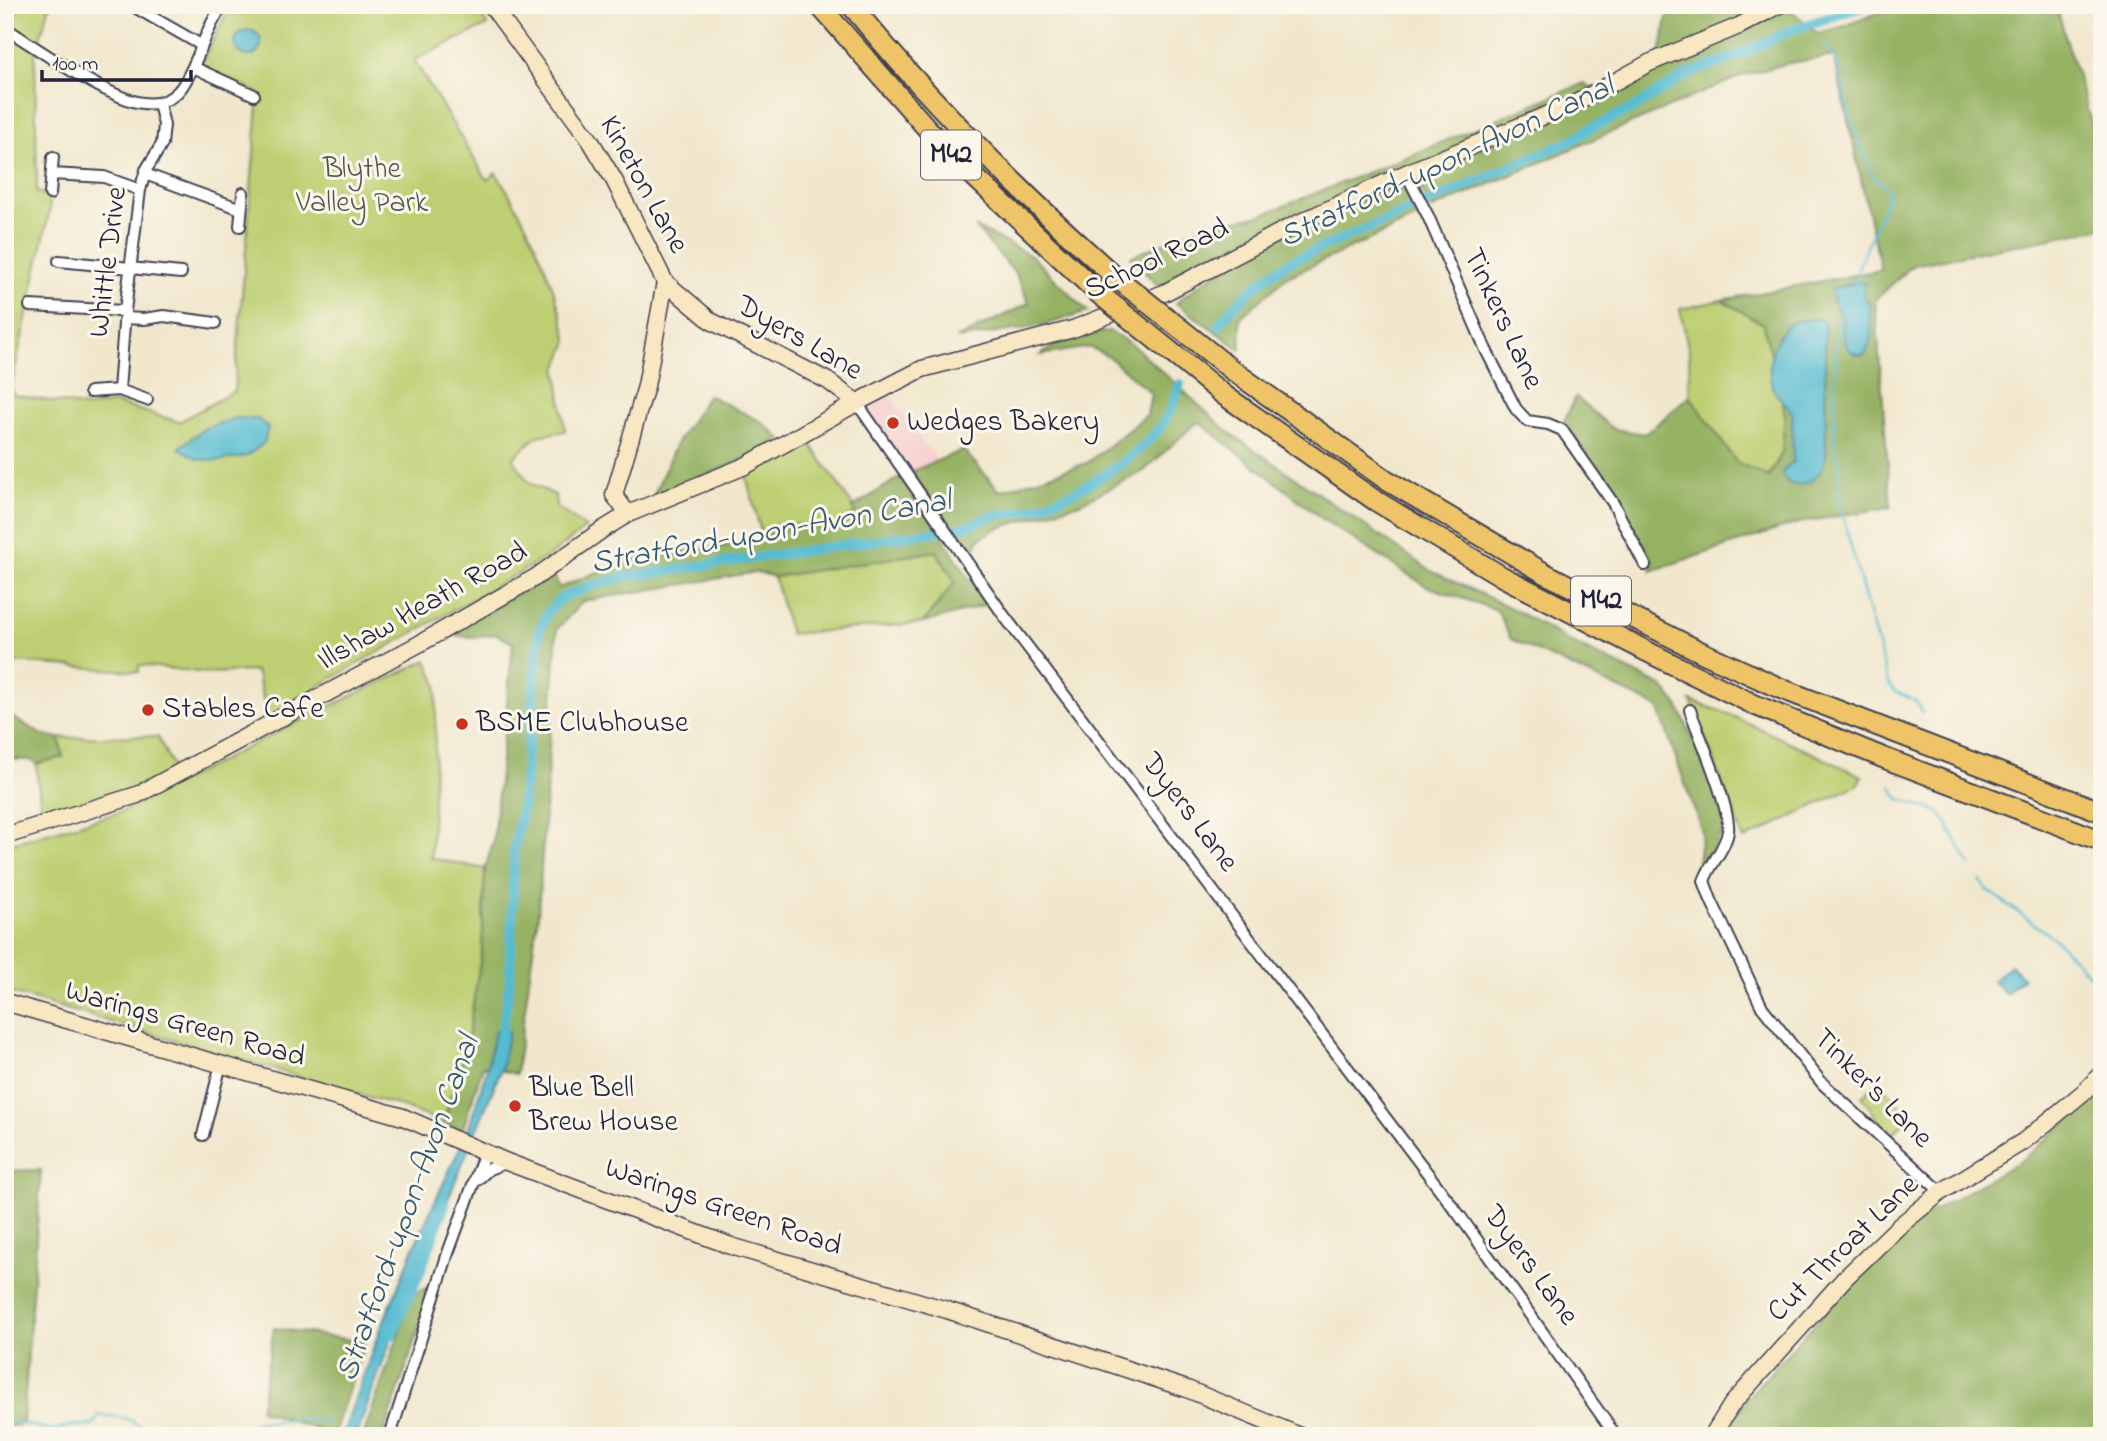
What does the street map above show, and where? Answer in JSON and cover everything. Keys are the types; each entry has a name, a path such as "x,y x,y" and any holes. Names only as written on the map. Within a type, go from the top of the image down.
{"highway":[{"name":"M42","path":"819,5 861,57 946,150 1097,292 1224,395 1376,501 1503,577 1755,705 2102,841"},
{"name":"M42","path":"850,5 893,57 985,153 1112,274 1232,370 1388,481 1558,580 1701,652 1782,689 2102,812"}],"street":[{"path":"131,5 201,45"},
{"path":"5,28 119,97 142,103 159,103 180,89 223,5"},
{"name":"Kineton Lane","path":"491,5 590,140 614,180 665,282 646,386 602,530"},
{"name":"School Road","path":"857,403 922,369 1073,329 1164,293 1288,228 1406,173 1578,102 1649,63 1739,26 1779,5"},
{"path":"193,67 254,95"},
{"path":"5,88 6,83"},
{"name":"Whittle Drive","path":"119,390 140,190 145,174 162,144 164,125 159,103"},
{"path":"5,123 9,149 5,172"},
{"path":"50,194 53,157"},
{"name":"Tinkers Lane","path":"1406,173 1429,216 1486,350 1516,409 1527,421 1548,424 1562,430 1613,503 1645,565"},
{"path":"52,174 104,177 140,190"},
{"path":"145,174 241,209"},
{"path":"240,226 243,193"},
{"path":"59,261 181,274"},
{"name":"Dyers Lane","path":"665,282 711,321 828,381 857,403 1005,617 1460,1216 1616,1436"},
{"path":"30,306 144,319 164,316 215,323"},
{"path":"90,392 119,390 147,400"},
{"name":"Illshaw Heath Road","path":"5,836 137,795 501,597 549,569 628,514 745,466 857,403"},
{"path":"614,495 628,514"},
{"name":"Tinker's Lane","path":"1690,710 1720,792 1728,823 1726,839 1704,881 1762,1007 1822,1083 1941,1192"},
{"name":"Warings Green Road","path":"5,1002 403,1117 507,1162 731,1246 936,1306 1187,1389 1300,1436"},
{"path":"203,1135 221,1064"},
{"name":"Cut Throat Lane","path":"1712,1436 1732,1405 1845,1278 1898,1227 1941,1192 2024,1141 2085,1091 2102,1073"},
{"path":"390,1436 449,1253 476,1182 480,1150"},
{"path":"476,1182 489,1169 507,1162"}],"shaded area":[{"path":"887,391 913,430 939,461 911,472 862,406"}],"green space":[{"name":"Blythe Valley Park","path":"16,5 50,5 35,55 37,192 49,196 50,209 11,387 14,395 86,407 115,403 179,422 234,391 259,93 200,66 226,14 238,5 472,5 488,25 414,60 487,180 496,173 508,192 520,212 548,275 568,341 557,369 565,431 537,436 513,458 529,483 555,495 556,507 586,528 549,556 322,684 263,723 264,703 256,671 207,673 139,665 139,672 16,662 5,702 5,202"},
{"path":"1683,5 1785,5 1817,33 1842,27 1898,5 2056,5 2102,159 2102,228 1913,265 1875,300 1891,507 1798,523 1651,571 1653,560 1574,435 1563,423 1576,397 1613,429 1645,434 1690,396 1736,462 1769,477 1782,453 1785,415 1780,388 1763,324 1722,300 1881,270 1834,56 1789,63 1741,76 1432,209 1420,188 1425,173 1660,68 1659,59 1667,18"},
{"path":"1584,83 1594,89 1159,287 1130,257 1201,227 1261,215"},
{"path":"1398,187 1407,189 1421,216 1287,277 1240,318 1241,350 1176,303 1254,250 1339,210"},
{"path":"975,227 1032,256 1088,312 1040,326 956,339 1029,303 1015,273"},
{"path":"1722,300 1763,324 1780,388 1785,415 1782,453 1768,477 1736,462 1690,396 1689,352 1680,309"},
{"path":"1109,331 1133,345 1227,431 1431,571 1511,608 1578,646 1662,686 1678,706 1719,795 1724,831 1697,870 1702,832 1658,707 1511,639 1497,610 1426,586 1324,520 1199,422 1144,471 1080,503 998,528 979,539 971,556 911,472 963,450 1000,491 1087,463 1147,415 1151,393 1109,357 1090,347 1041,355 1060,340"},
{"path":"708,395 762,422 782,440 743,460 653,497 676,444"},
{"path":"808,440 857,512 836,527 778,524 763,540 746,476"},
{"path":"903,475 986,605 923,623 955,582 936,551 774,577 757,572 583,601 557,629 538,915 516,1074 483,1066 462,1131 443,1123 466,1049 482,950 485,869 493,842 513,643 496,634 474,637 442,635 553,574 559,588 607,568 653,554 656,556 763,540 778,524 836,527 856,512 852,508"},
{"path":"937,551 955,582 923,623 790,634 774,577"},
{"path":"427,660 437,685 431,858 485,869 482,950 466,1049 443,1123 400,1106 5,991 5,845 121,812 287,727"},
{"path":"1691,701 1728,714 1862,776 1857,785 1744,840"},
{"path":"5,713 43,735 59,738 63,757 36,764 31,760 7,759"},
{"path":"158,737 173,768 153,782 42,817 36,764 63,757 59,738"},
{"path":"1879,1080 1909,1117 1889,1137 1862,1096"},
{"path":"2102,1092 2102,1436 1723,1436 1747,1398 1864,1269 1926,1215 2022,1160"},
{"path":"41,1170 23,1424 5,1427 5,1171"},
{"path":"428,1287 428,1302 383,1436 363,1436 413,1294"},
{"path":"274,1328 365,1342 333,1436 314,1436 316,1429 260,1410"}],"water":[{"path":"248,30 257,34 261,43 257,52 248,56 239,52 235,43 239,34"},
{"path":"1856,282 1866,283 1863,293 1870,307 1871,338 1864,355 1851,352 1845,341 1842,314 1835,307 1832,289"},
{"path":"1822,320 1825,326 1826,455 1816,477 1795,485 1785,480 1782,474 1793,462 1792,414 1772,384 1770,364 1780,334 1787,327 1794,322"},
{"path":"236,418 258,419 268,428 264,443 247,456 218,461 198,459 179,448 205,428"},
{"path":"2010,965 2023,978 2006,994 1993,981"},
{"path":"495,1030 509,1031 501,1070 398,1321 356,1436 342,1436 377,1338 415,1245 468,1130 486,1072"}],"waterway":[{"name":"Stratford-upon-Avon Canal","path":"1218,326 1252,289 1293,260 1571,141 1591,128 1634,108 1686,75 1732,58 1794,29 1868,5"},
{"path":"1824,44 1836,59 1851,119 1873,177 1889,193 1859,266 1856,282"},
{"path":"1842,315 1839,316 1835,371 1834,441 1840,468 1839,502 1888,683 1894,691 1916,701 1922,713"},
{"name":"Stratford-upon-Avon Canal","path":"500,1043 510,980 514,850 522,805 540,629 547,613 561,598 625,577 960,528 986,518 1028,510 1068,495 1129,458 1161,427 1180,384"},
{"path":"1892,787 1898,798 1940,812 1970,865"},
{"path":"1980,881 1989,891 2056,940 2102,988"},
{"name":"Stratford-upon-Avon Canal","path":"392,1335 419,1275 445,1204"},
{"path":"5,1421 55,1430 74,1425 92,1426 100,1415 125,1418 153,1432 173,1436"},
{"path":"236,1436 241,1432 253,1430 258,1422 310,1419 328,1423"}],"place":[{"name":"Wedges Bakery","path":"893,423"},
{"name":"Stables Cafe","path":"148,710"},
{"name":"BSME Clubhouse","path":"462,724"},
{"name":"Blue Bell Brew House","path":"515,1106"}]}
